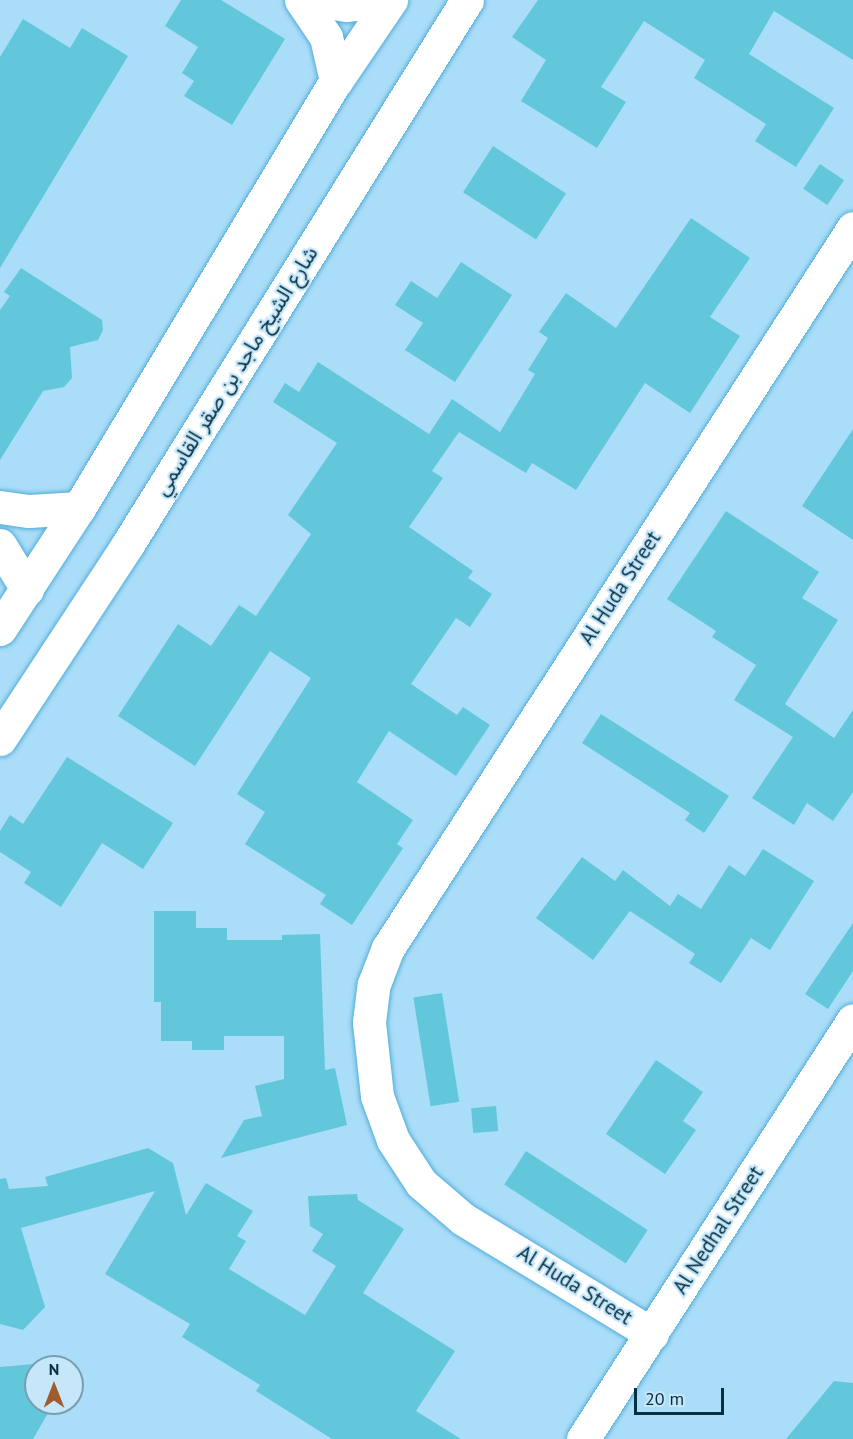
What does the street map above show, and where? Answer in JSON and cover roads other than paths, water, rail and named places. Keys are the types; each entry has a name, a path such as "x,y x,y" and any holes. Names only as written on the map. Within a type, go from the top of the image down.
{"street":[{"path":"301,0 326,37 336,81"},
{"path":"315,0 361,5 391,0"},
{"path":"0,628 79,508 336,81 391,0"},
{"name":"شارع الشيخ ماجد بن صقر القاسمي","path":"0,740 128,544 467,0"},
{"name":"Al Huda Street","path":"652,1334 433,1196 407,1163 383,1117 369,1022 374,984 388,948 853,228"},
{"path":"0,507 79,508"},
{"path":"0,545 27,589"},
{"name":"Al Nedhal Street","path":"582,1439 853,1020"}]}
